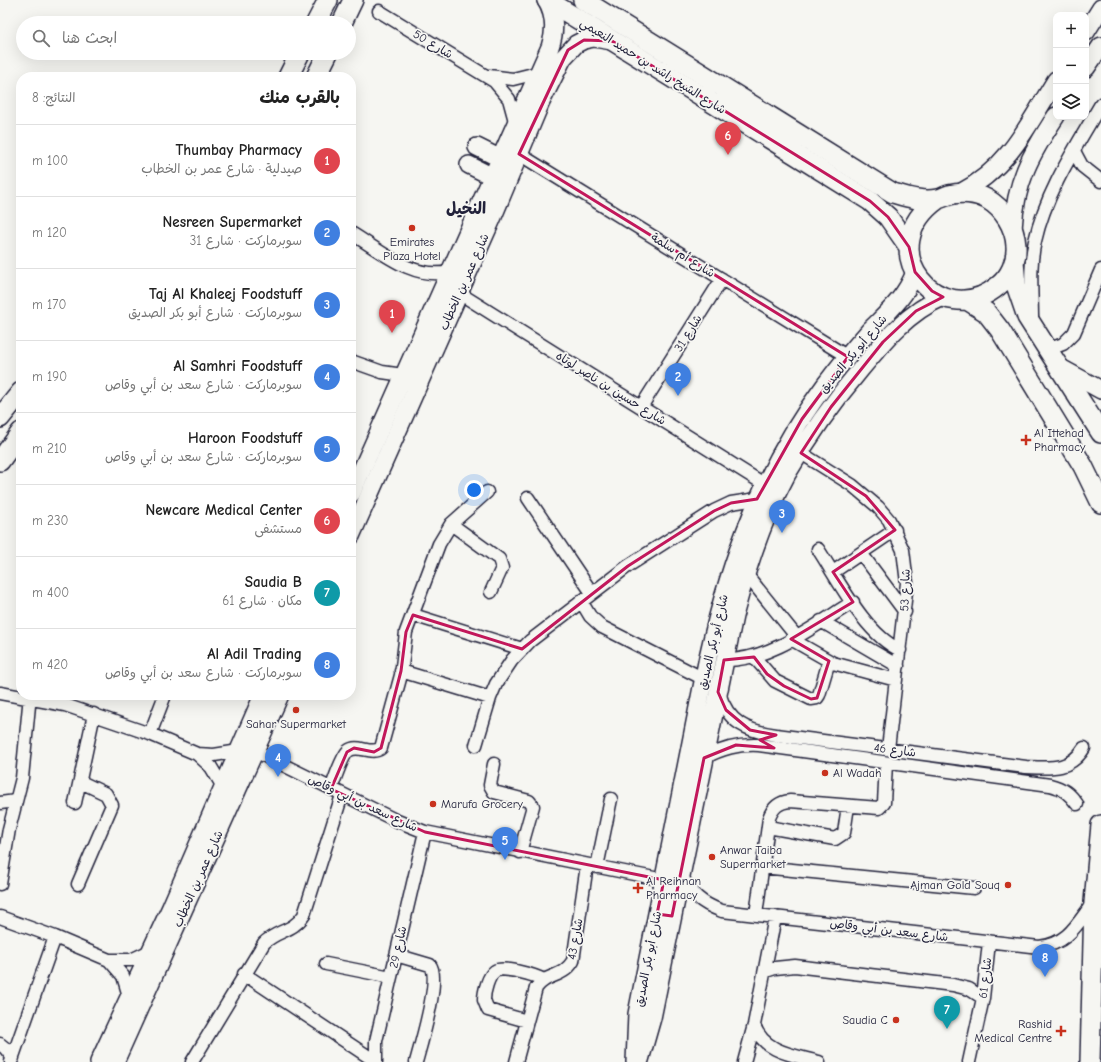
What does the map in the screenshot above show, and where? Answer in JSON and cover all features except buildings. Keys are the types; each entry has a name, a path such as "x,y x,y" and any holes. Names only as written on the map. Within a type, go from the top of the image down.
{"main road":[{"path":"320,16 328,0"},
{"path":"345,16 353,0"},
{"name":"شارع الشيخ راشد بن حميد النعيمي","path":"546,0 870,201 892,221 908,247"},
{"name":"شارع الشيخ راشد بن حميد النعيمي","path":"583,0 880,185 907,197 938,199"},
{"path":"290,72 296,60"},
{"path":"318,72 324,60"},
{"path":"1014,262 1009,274 1001,284 991,292 979,298 967,300 943,297 927,287 915,272 910,260 908,247 911,232 916,219 926,208 938,199 960,193 987,199 998,207 1007,217 1013,229 1016,251 1014,274 1018,296 1033,327 1101,433"},
{"path":"967,300 986,312 1000,330 1083,466 1101,503"},
{"path":"0,418 16,398"},
{"path":"0,461 16,439"},
{"path":"1090,1062 1094,902 1099,872 1101,825"}],"street":[{"name":"شارع عمر بن الخطاب","path":"356,483 515,122 550,47 554,33 554,18 546,0"},
{"path":"1089,27 1101,8"},
{"name":"شارع 50","path":"379,11 488,76 505,92 512,106 515,122"},
{"name":"شارع عمر بن الخطاب","path":"356,525 492,219 545,94 563,58 568,50 584,40 594,38 612,41"},
{"path":"1089,64 1101,46"},
{"path":"1089,68 1101,66"},
{"name":"شارع 50","path":"488,76 513,79 537,73"},
{"path":"960,193 985,178 1006,158 1053,84"},
{"path":"1033,327 1032,263 1035,242 1047,204 1074,151 1101,104"},
{"path":"1013,229 1015,205 1024,171 1054,120"},
{"path":"477,147 499,158"},
{"path":"1074,151 1082,166 1101,181"},
{"name":"شارع أم سلمة","path":"519,154 848,357"},
{"path":"469,165 491,176"},
{"path":"476,211 486,210 489,212 492,219"},
{"path":"356,236 411,270 430,274 449,272"},
{"path":"1047,350 1063,344 1074,333 1101,270"},
{"name":"شارع أبو بكر الصديق","path":"665,915 664,880 715,627 727,582 760,492 802,419 825,385 868,333 899,302 911,283 915,272"},
{"name":"شارع 31","path":"641,407 722,279"},
{"name":"شارع حسين بن ناصر لوتاه","path":"459,293 641,407 760,492"},
{"name":"شارع أبو بكر الصديق","path":"641,1061 637,1014 665,915 681,874 724,660 734,616 753,552 774,501 788,474 831,407 883,342 916,311 943,297"},
{"path":"415,349 420,355 431,356"},
{"path":"356,363 382,372 403,375"},
{"path":"1059,367 1101,390"},
{"name":"شارع 53","path":"801,453 866,496 878,507 895,530 903,550 907,566 907,583 888,749"},
{"path":"331,789 347,752 354,748 374,752 381,748 401,671 405,638 439,544 451,524 487,492"},
{"path":"476,745 490,698 503,672 522,649 581,601 628,566 722,506 760,492"},
{"path":"528,498 592,593"},
{"path":"451,524 499,559 502,568 491,592"},
{"path":"833,572 895,530"},
{"path":"818,549 853,602 878,636 900,650"},
{"path":"862,553 904,612"},
{"path":"746,574 793,637 829,661 896,680"},
{"path":"581,601 590,616 602,627 704,679"},
{"path":"724,660 754,657 772,650 853,602"},
{"path":"413,615 522,649"},
{"path":"821,621 898,666"},
{"path":"754,657 775,681 811,699 817,698 819,695 829,661"},
{"path":"401,671 490,698"},
{"name":"شارع 46","path":"718,692 726,710 741,725 750,730 776,735 1026,767 1062,767 1075,760 1084,748"},
{"path":"0,693 16,695"},
{"path":"0,884 9,829 22,778 30,700"},
{"path":"44,700 94,714 150,734 197,754 214,756 247,751"},
{"path":"150,734 163,700"},
{"name":"شارع عمر بن الخطاب","path":"99,1062 150,951 177,910 247,751 262,700"},
{"name":"شارع عمر بن الخطاب","path":"116,1062 177,910 223,787 247,751 277,700"},
{"path":"75,803 81,782 94,714"},
{"path":"774,748 771,746 770,739 776,735"},
{"name":"شارع 46","path":"704,758 725,748 747,744 1057,786 1069,793 1077,804"},
{"name":"شارع سعد بن أبي وقاص","path":"247,751 395,820 425,832 664,880"},
{"path":"197,754 211,767 223,787"},
{"path":"756,915 768,827 772,811 776,805 783,802 874,808 882,806 884,803 886,763"},
{"path":"494,764 490,785 494,792 529,801 532,806 520,852"},
{"path":"1024,782 1030,775 1030,772 1026,767"},
{"path":"78,884 112,806 106,794 81,782"},
{"path":"192,1062 264,943 276,934 295,926 304,915 342,794"},
{"name":"شارع 43","path":"544,980 563,974 573,961 592,866 611,799"},
{"path":"0,803 16,801"},
{"path":"768,827 835,839 844,833 848,806"},
{"name":"شارع 29","path":"375,1061 376,1041 425,832"},
{"path":"762,867 974,888"},
{"name":"شارع سعد بن أبي وقاص","path":"681,874 693,894 711,907 722,911 1039,947 1057,943 1072,932 1094,902"},
{"path":"0,917 55,937 109,960 130,960 150,951"},
{"path":"744,1062 766,971 775,917"},
{"path":"12,1060 55,937"},
{"name":"شارع 61","path":"969,1062 983,998 989,942"},
{"path":"396,955 430,965 434,973 430,1008 416,1062"},
{"path":"109,960 123,976 129,996"},
{"path":"326,964 391,977"},
{"path":"766,971 775,968 796,966 907,979 961,986 983,998"},
{"path":"516,1062 536,988 544,980 531,974 501,969 495,971 491,977 484,1000 488,1010 527,1021"},
{"path":"244,974 375,1061"},
{"path":"754,1025 757,1032 768,1045 783,1052 819,1062"},
{"path":"0,1044 5,1048 12,1060"}],"highlighted area":[{"path":"584,40 612,41 870,201 888,217 909,247 915,272 932,291 943,297 916,311 883,342 831,407 801,453 866,496 895,530 833,572 853,602 791,639 829,661 817,698 811,699 784,686 767,674 754,657 724,660 718,692 726,710 750,730 776,735 760,740 774,748 736,745 704,758 672,916 657,914 664,880 425,832 331,789 347,752 354,748 374,752 381,748 401,671 406,632 413,615 522,649 628,566 714,511 731,503 757,499 802,419 848,357 519,154 568,50"}],"place":[{"name":"Newcare Medical Center","path":"728,155"},
{"name":"Emirates Plaza Hotel","path":"412,228"},
{"name":"Thumbay Pharmacy","path":"392,333"},
{"name":"Nesreen Supermarket","path":"678,396"},
{"name":"Al Ittehad Pharmacy","path":"1026,440"},
{"name":"Taj Al Khaleej Foodstuff","path":"782,533"},
{"name":"Sahar Supermarket","path":"296,710"},
{"name":"Al Wadah","path":"825,773"},
{"name":"Al Samhri Foodstuff","path":"278,777"},
{"name":"Marufa Grocery","path":"433,804"},
{"name":"Anwar Taiba Supermarket","path":"712,857"},
{"name":"Haroon Foodstuff","path":"505,860"},
{"name":"Ajman Gold Souq","path":"1008,885"},
{"name":"Al Reihnan Pharmacy","path":"638,888"},
{"name":"Al Adil Trading","path":"1045,977"},
{"name":"Saudia C","path":"896,1020"},
{"name":"Saudia B","path":"947,1029"},
{"name":"Rashid Medical Centre","path":"1061,1031"}],"district":[{"name":"النخيل","path":"466,208"}]}
